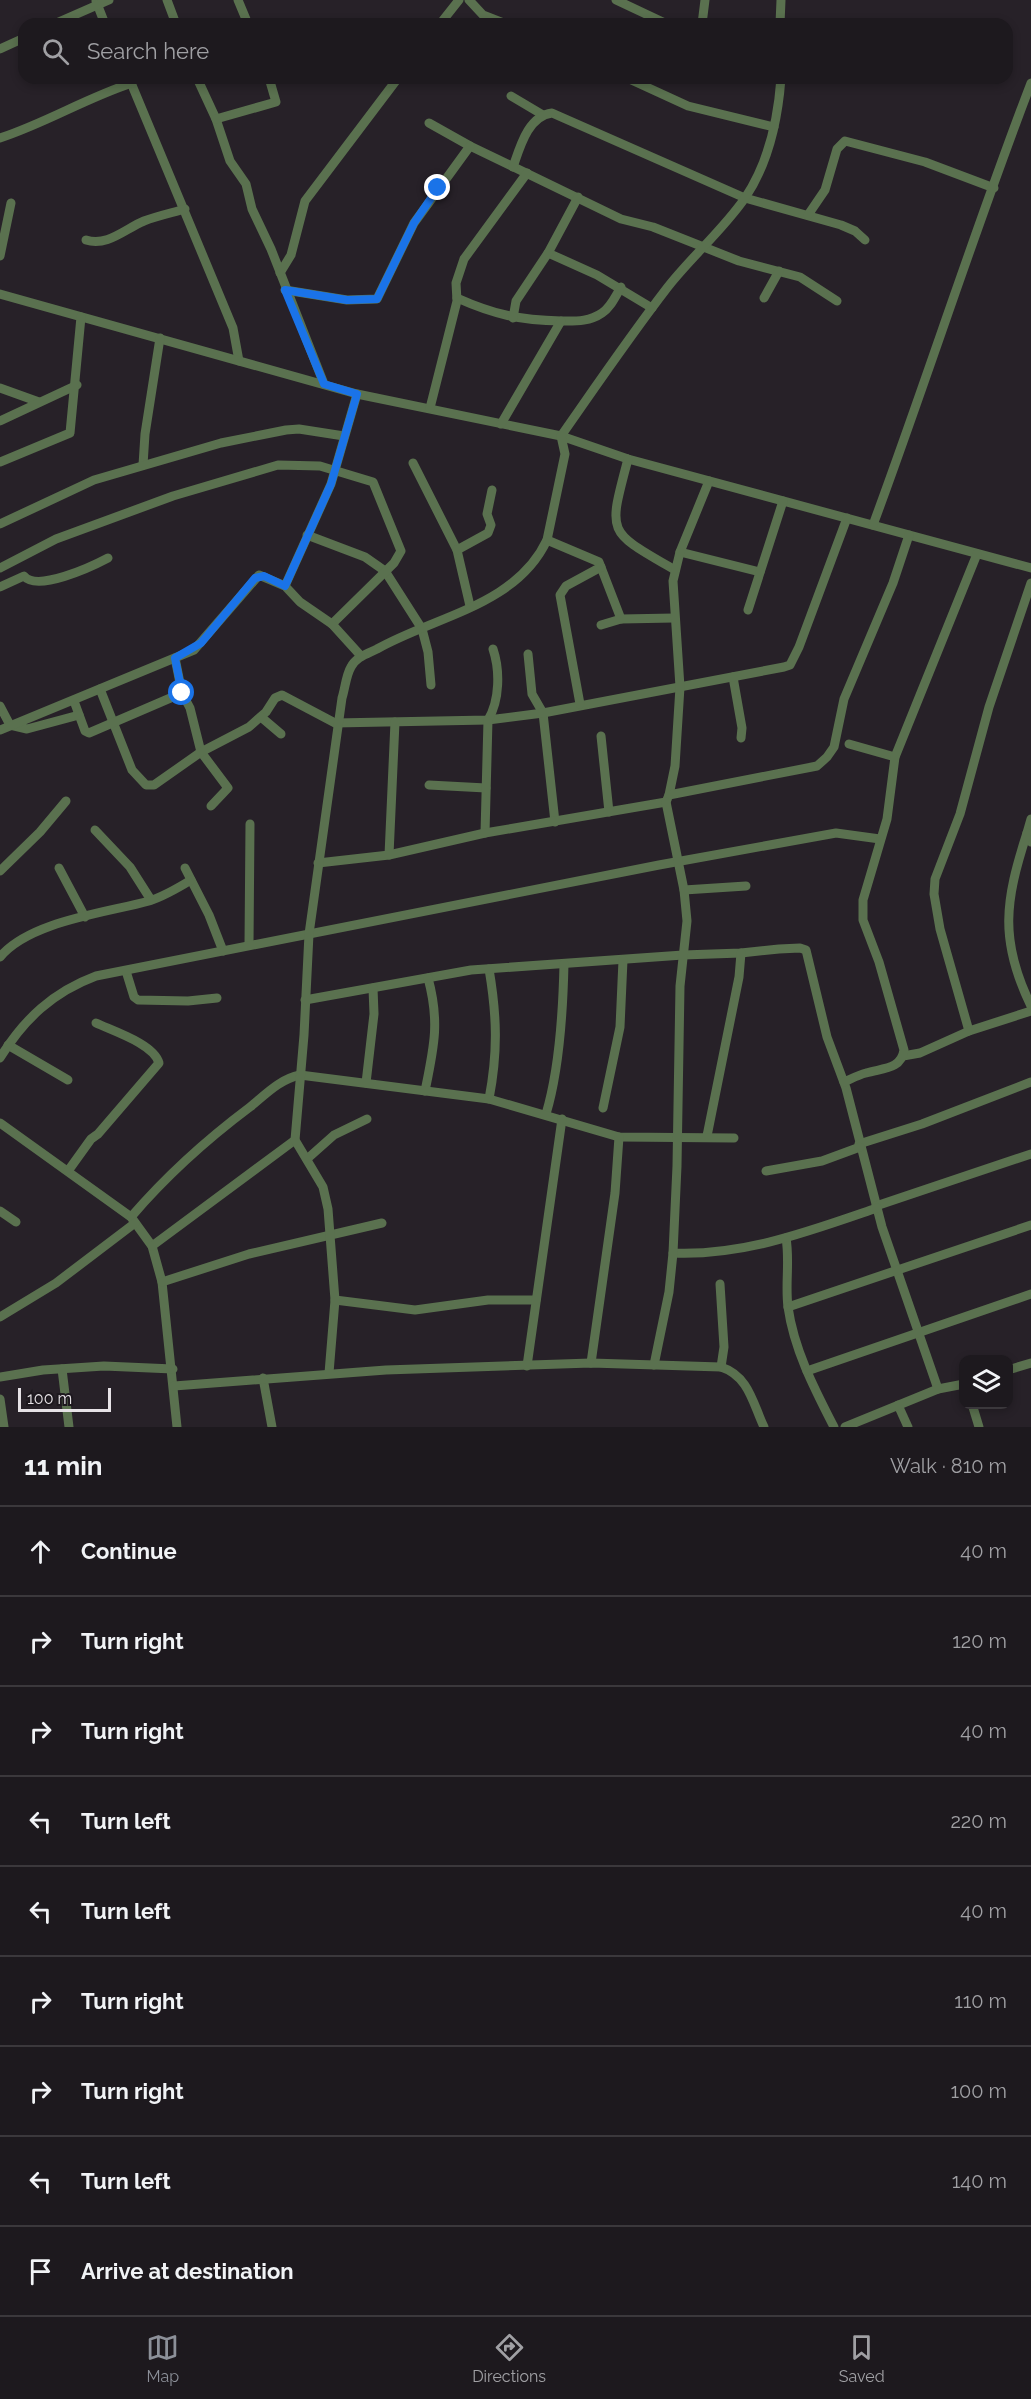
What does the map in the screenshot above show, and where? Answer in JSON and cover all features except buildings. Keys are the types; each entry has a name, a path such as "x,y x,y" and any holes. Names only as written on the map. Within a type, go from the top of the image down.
{"street":[{"path":"65,18 96,2 110,0"},
{"path":"167,0 174,18"},
{"path":"238,0 246,18"},
{"path":"445,18 459,0"},
{"path":"469,0 483,15 491,18"},
{"path":"616,0 654,18"},
{"path":"703,18 705,0"},
{"path":"780,18 781,0"},
{"path":"96,2 103,18"},
{"path":"0,49 18,41"},
{"path":"873,525 901,454 929,363 1031,83"},
{"path":"0,138 35,126 121,84"},
{"path":"132,84 233,328 239,361"},
{"path":"199,84 216,118 230,161 246,183 252,209 324,384"},
{"path":"216,118 276,102 272,84"},
{"path":"280,273 291,255 305,201 393,84"},
{"path":"640,84 688,106 774,127"},
{"path":"329,1373 335,1300 332,1236 323,1187 295,1140 309,934 338,723 351,667 361,656 503,591 520,579 541,554 547,540 565,454 561,436 652,308 745,198 762,166 779,106 781,84"},
{"path":"511,96 543,115"},
{"path":"513,167 524,136 543,115 552,112 745,198 848,228 865,240"},
{"path":"429,123 470,146 621,219 653,227 740,261 800,277 837,301"},
{"path":"808,215 825,190 837,149 845,141 925,162 994,188"},
{"path":"285,290 347,300 377,299 414,223 470,146"},
{"path":"430,408 457,298 456,283 464,259 527,173"},
{"path":"513,318 516,301 548,253 578,197"},
{"path":"0,256 11,203"},
{"path":"86,240 94,242 111,238 140,222 185,209"},
{"path":"548,253 621,287 652,308"},
{"path":"764,298 779,271"},
{"path":"457,298 497,315 561,321 589,319 601,314 611,305 621,287"},
{"path":"0,294 357,394 561,436 628,459 977,554 1030,566"},
{"path":"0,462 70,433 77,385 81,317"},
{"path":"501,424 561,321"},
{"path":"143,465 145,434 160,338"},
{"path":"0,421 77,385"},
{"path":"0,388 39,402"},
{"path":"285,586 336,470 357,394"},
{"path":"0,524 94,480 221,443 299,429 344,436"},
{"path":"628,459 616,505 615,522 619,533 675,570"},
{"path":"413,463 457,550 470,606"},
{"path":"0,568 56,539 220,481 278,465 306,464 336,470 376,484 401,551 400,556 332,624"},
{"path":"654,1365 669,1292 673,1253 680,986 687,921 679,861 670,831 668,799 675,766 680,687 674,618 675,570 708,481"},
{"path":"457,550 488,533 491,525 487,514 492,490"},
{"path":"748,610 783,501"},
{"path":"100,689 132,770 146,785 159,783 201,752 249,728 261,717 275,698 282,695 338,723 488,720 543,713 790,665 799,647 847,518"},
{"path":"307,535 366,557 385,571 422,629 431,685"},
{"path":"318,863 389,855 485,833 609,812 817,766 834,747 844,699 893,584 909,535"},
{"path":"547,540 593,558 601,567 621,619"},
{"path":"680,552 760,572"},
{"path":"844,1082 864,1073 895,1066 903,1056 904,1050 861,908 887,819 895,757 977,554"},
{"path":"0,586 24,576 27,580 35,582 77,573 108,558"},
{"path":"580,704 560,595 566,586 601,567"},
{"path":"41,719 100,689 175,658 201,643 255,578 264,576 285,586 300,602 332,624 361,656"},
{"path":"969,1031 940,929 934,894 935,879 960,813 989,706 1031,583"},
{"path":"601,625 621,619 674,618"},
{"path":"485,833 488,720 494,706 498,679 493,649"},
{"path":"528,654 532,694 543,713 555,822"},
{"path":"175,658 182,693 190,708 201,752 228,788 211,806"},
{"path":"733,677 742,728 741,738"},
{"path":"74,701 85,731 89,733 115,724 182,693"},
{"path":"0,706 10,725"},
{"path":"0,730 10,725 41,719 79,715"},
{"path":"261,717 281,734"},
{"path":"389,855 395,722"},
{"path":"601,736 609,812"},
{"path":"849,744 895,757"},
{"path":"429,785 486,788"},
{"path":"0,871 40,832 66,801"},
{"path":"903,1056 920,1053 969,1031 1031,1009 1016,975 1008,942 1016,868 1031,819"},
{"path":"249,944 250,824"},
{"path":"95,830 130,867 151,900"},
{"path":"0,1058 24,1023 63,990 96,976 249,944 836,833 880,839"},
{"path":"1027,833 1031,843"},
{"path":"59,868 85,917"},
{"path":"185,868 209,915 223,951"},
{"path":"0,957 20,939 85,917 151,900 191,880"},
{"path":"684,890 721,885 746,886"},
{"path":"305,1000 489,969 741,953 779,948 806,950 827,1037 844,1082 859,1145 896,1271 916,1334 938,1389"},
{"path":"706,1136 740,977 741,953"},
{"path":"603,1108 621,1017 623,960"},
{"path":"546,1114 553,1089 563,1003 564,964"},
{"path":"489,969 496,1018 497,1049 489,1100"},
{"path":"126,971 134,997 138,1000 188,1001 217,998"},
{"path":"425,1091 435,1030 436,1008 428,978"},
{"path":"366,1083 374,1014 373,988"},
{"path":"68,1171 90,1138 98,1134 159,1063 158,1057 135,1039 96,1023"},
{"path":"8,1045 68,1080"},
{"path":"0,1317 56,1283 133,1220 157,1186 205,1142 282,1082 300,1075 489,1100 546,1114 619,1137 734,1138"},
{"path":"766,1171 822,1161 859,1145 1031,1083"},
{"path":"307,1159 334,1135 367,1119"},
{"path":"527,1366 562,1119"},
{"path":"0,1123 133,1220 152,1246 162,1282 173,1369 177,1427"},
{"path":"591,1363 615,1193 619,1137"},
{"path":"152,1246 295,1140"},
{"path":"673,1253 707,1254 786,1238 1031,1154"},
{"path":"0,1211 16,1222"},
{"path":"162,1282 249,1254 382,1223"},
{"path":"788,1306 1031,1225"},
{"path":"786,1238 788,1306 807,1371 834,1427"},
{"path":"720,1284 724,1347 721,1366"},
{"path":"807,1371 1031,1294"},
{"path":"335,1300 416,1310 488,1300 536,1300"},
{"path":"174,1386 329,1373 591,1363 721,1366 735,1373 748,1386 764,1427"},
{"path":"0,1377 104,1366 173,1369"},
{"path":"1013,1369 1030,1366"},
{"path":"62,1369 69,1427"},
{"path":"262,1378 272,1427"},
{"path":"845,1427 938,1389 959,1385"},
{"path":"0,1399 4,1427"},
{"path":"898,1405 908,1427"},
{"path":"974,1409 979,1427"}],"route":[{"path":"182,693 175,658 194,650 258,575 285,586 331,484 357,394 324,384 285,290 347,300 377,299 387,273 398,259 414,223 438,188"}]}
